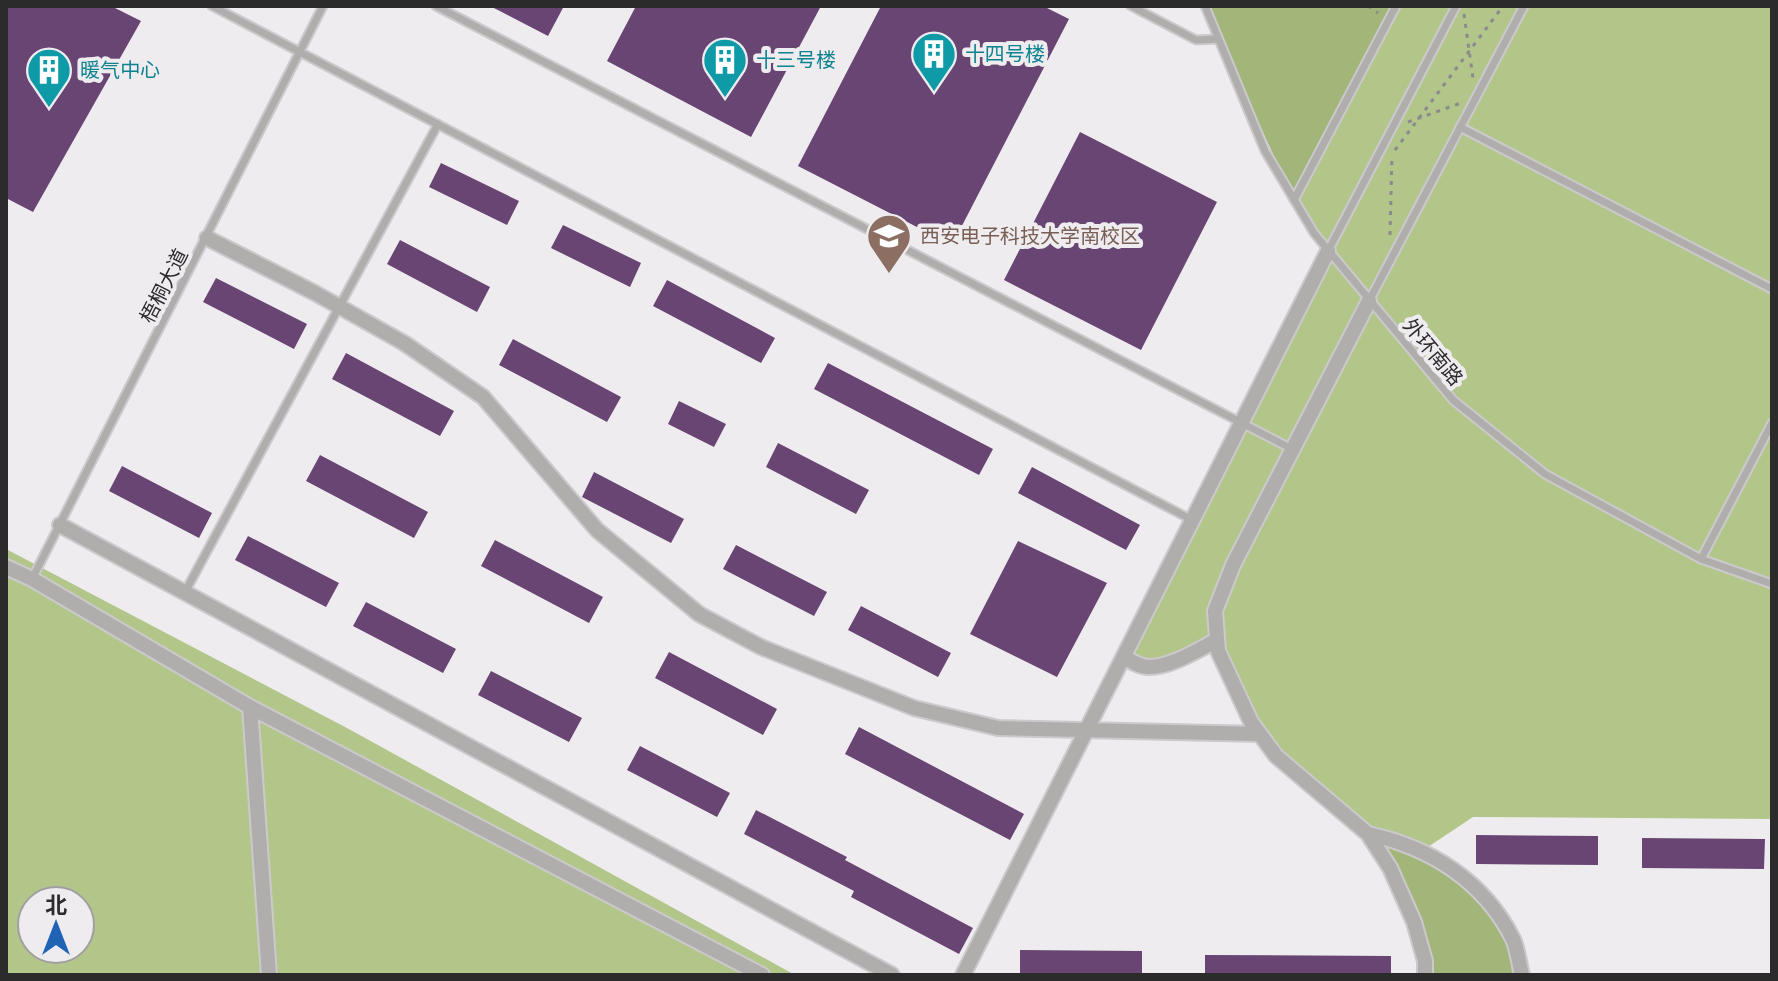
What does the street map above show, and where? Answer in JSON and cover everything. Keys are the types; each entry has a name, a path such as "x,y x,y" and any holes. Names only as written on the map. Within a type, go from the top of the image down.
{"street":[{"path":"207,238 404,343 483,397 597,530 699,614 761,647 914,708 998,728 1260,734"},
{"path":"963,975 1328,251"},
{"path":"1369,301 1222,588 1215,611 1217,640 1218,651 1251,722 1276,756 1368,834 1390,868 1414,922 1425,961 1425,975"},
{"path":"60,525 892,975"},
{"path":"6,567 32,579 250,707 762,975"},
{"path":"1124,657 1149,667 1194,652 1217,640"},
{"path":"250,707 269,975"},
{"path":"1368,834 1397,840 1457,871 1485,897 1513,941 1522,975"}],"lane":[{"path":"212,6 1192,520"},
{"name":"梧桐大道","path":"32,579 323,6"},
{"path":"436,6 1292,449"},
{"path":"1131,6 1196,40 1218,39"},
{"name":"外环南路","path":"1205,6 1265,151 1314,233 1453,400 1545,474 1701,559 1772,584"},
{"path":"1294,200 1396,6"},
{"path":"1328,251 1456,6"},
{"path":"1369,301 1524,6"},
{"path":"185,592 438,124"},
{"path":"1460,127 1772,289"},
{"path":"1701,559 1772,423"}],"path":[{"path":"1389,263 1393,127 1475,98 1463,6"},
{"path":"1382,166 1503,6"}],"green space":[{"path":"1205,6 1396,6 1294,200"},
{"path":"1396,6 1772,6 1772,819 1473,817 1422,851 1368,834 1276,756 1217,640 1165,663 1124,657 1328,251 1294,200"},
{"path":"6,549 347,728 795,975 6,975"},
{"path":"1368,835 1462,875 1513,941 1520,975 1422,975 1414,922"}],"building":[{"name":"暖气中心","path":"6,6 111,6 141,21 33,212 6,198"},
{"path":"490,6 564,6 548,36"},
{"name":"十三号楼","path":"636,6 821,6 751,137 607,61"},
{"name":"十四号楼","path":"881,6 1043,6 1069,19 952,245 798,166"},
{"path":"1080,132 1217,202 1141,350 1004,280"},
{"path":"441,163 519,201 507,225 429,187"},
{"path":"563,225 641,263 630,287 551,248"},
{"path":"400,240 490,287 477,312 387,264"},
{"path":"216,278 307,324 294,349 203,302"},
{"path":"667,280 775,338 761,363 653,306"},
{"path":"513,339 621,397 607,422 499,365"},
{"path":"346,353 454,411 440,436 332,379"},
{"path":"828,363 993,449 979,475 814,389"},
{"path":"679,401 726,424 714,447 668,424"},
{"path":"778,443 869,490 856,514 766,467"},
{"path":"320,455 428,512 414,538 306,481"},
{"path":"122,466 212,513 199,538 109,491"},
{"path":"1032,467 1140,525 1126,550 1018,493"},
{"path":"594,472 684,519 671,543 582,497"},
{"path":"248,536 339,583 326,607 235,560"},
{"path":"495,540 603,597 589,623 481,566"},
{"path":"1018,541 1107,583 1057,677 970,634"},
{"path":"736,545 827,592 814,616 723,569"},
{"path":"366,602 456,649 443,673 353,626"},
{"path":"861,606 951,653 938,677 848,630"},
{"path":"669,652 777,709 763,735 655,678"},
{"path":"491,671 582,718 569,742 478,695"},
{"path":"859,727 1024,814 1010,840 845,754"},
{"path":"640,746 730,793 717,817 627,770"},
{"path":"756,810 973,928 959,954 851,897 854,891 744,834"},
{"path":"1476,835 1598,836 1598,865 1476,864"},
{"path":"1642,838 1765,839 1764,869 1642,868"},
{"path":"1020,950 1142,951 1142,975 1020,975"},
{"path":"1205,955 1391,956 1391,975 1205,975"}],"place":[{"name":"十四号楼","path":"934,93"},
{"name":"十三号楼","path":"725,99"},
{"name":"暖气中心","path":"49,109"},
{"name":"西安电子科技大学南校区","path":"889,275"}]}
